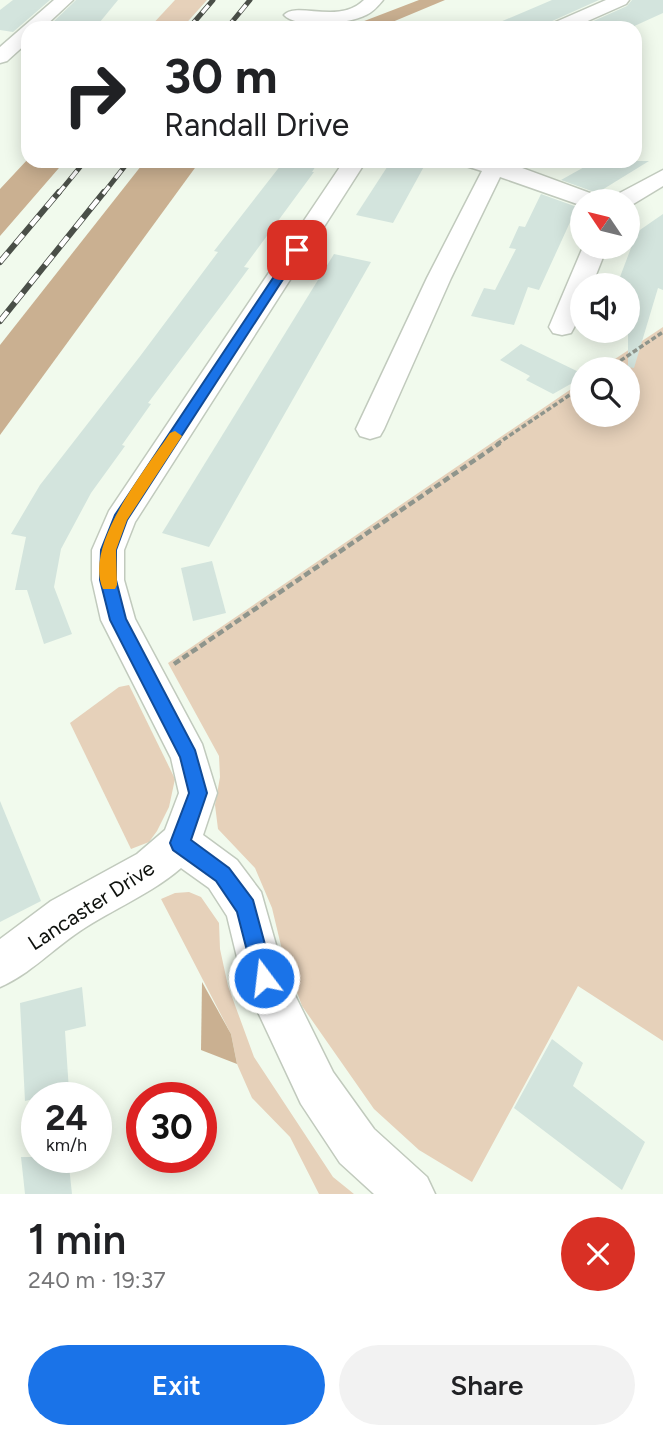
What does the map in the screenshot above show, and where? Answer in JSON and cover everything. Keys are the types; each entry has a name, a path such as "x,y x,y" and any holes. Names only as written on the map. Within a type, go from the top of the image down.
{"street":[{"path":"41,21 64,0"},
{"path":"293,15 328,19 345,17 358,13 374,0"},
{"path":"573,21 620,0"},
{"path":"0,57 21,38"},
{"path":"350,168 120,519 108,550 108,580 118,620 188,756 198,793 180,843 223,874 246,907 264,978 317,1088 357,1146 410,1194"},
{"path":"370,429 487,168"},
{"path":"502,168 570,193"},
{"path":"640,190 663,177"},
{"path":"562,327 590,259"},
{"name":"Lancaster Drive","path":"0,965 66,916 151,868 180,843"}],"path":[{"path":"625,357 663,331"},
{"path":"150,680 570,395"}],"shaded area":[{"path":"175,0 207,0 188,21 156,21"},
{"path":"419,0 445,0 395,21 364,21"},
{"path":"21,166 59,168 0,236 0,189"},
{"path":"139,168 195,168 0,435 0,345"},
{"path":"663,327 663,1041 578,986 472,1182 419,1150 374,1109 302,1006 283,954 272,908 255,868 218,829 215,805 220,777 219,756 168,663 570,390 570,427 640,427 640,357 618,357"},
{"path":"129,685 175,779 169,807 157,831 149,842 131,849 70,723 119,687"},
{"path":"189,892 201,897 219,923 220,949 228,986 254,1057 333,1177 354,1194 319,1194 290,1137 252,1098 237,1064 231,1034 161,899 175,893"},
{"path":"202,982 231,1034 237,1064 201,1050"}],"building":[{"path":"13,0 50,0 26,21 21,21 21,25 13,32 0,30 0,10"},
{"path":"76,0 118,0 101,21 54,21"},
{"path":"552,0 599,0 552,21 502,21"},
{"path":"632,0 663,0 663,13 642,23 594,21 627,6"},
{"path":"279,168 315,168 244,267 249,268 148,403 151,404 122,445 125,446 91,493 61,549 54,587 72,634 44,644 27,590 15,590 26,537 11,534 40,485 218,252 214,251"},
{"path":"386,168 423,168 393,223 356,215"},
{"path":"582,168 638,168 604,189 586,189 561,180"},
{"path":"541,194 570,204 570,222 539,290 528,287 514,325 471,316 484,288 495,290 516,249 509,248 519,226 525,227"},
{"path":"663,214 663,290 658,288 637,357 628,357 628,343 640,343 640,273 622,273 627,259 640,259 640,230"},
{"path":"334,254 371,262 209,547 162,533"},
{"path":"521,344 570,368 570,384 553,394 526,380 530,376 500,360"},
{"path":"212,561 226,613 193,621 181,568"},
{"path":"0,801 41,901 0,922"},
{"path":"82,987 86,1026 65,1031 68,1082 24,1082 20,1003"},
{"path":"552,1039 583,1063 573,1086 645,1142 622,1190 514,1108"},
{"path":"23,1173 70,1173 72,1194 25,1194"}],"railway":[{"path":"195,21 213,0"},
{"path":"233,21 250,0"},
{"path":"58,194 79,168"},
{"path":"103,194 123,168"},
{"path":"0,262 59,192"},
{"path":"0,321 104,192"}],"slow traffic":[{"path":"109,585 108,550 120,519 175,436"}],"route":[{"path":"264,978 246,907 223,874 180,843 198,793 188,756 118,620 108,580 108,550 120,519 297,250"}]}
